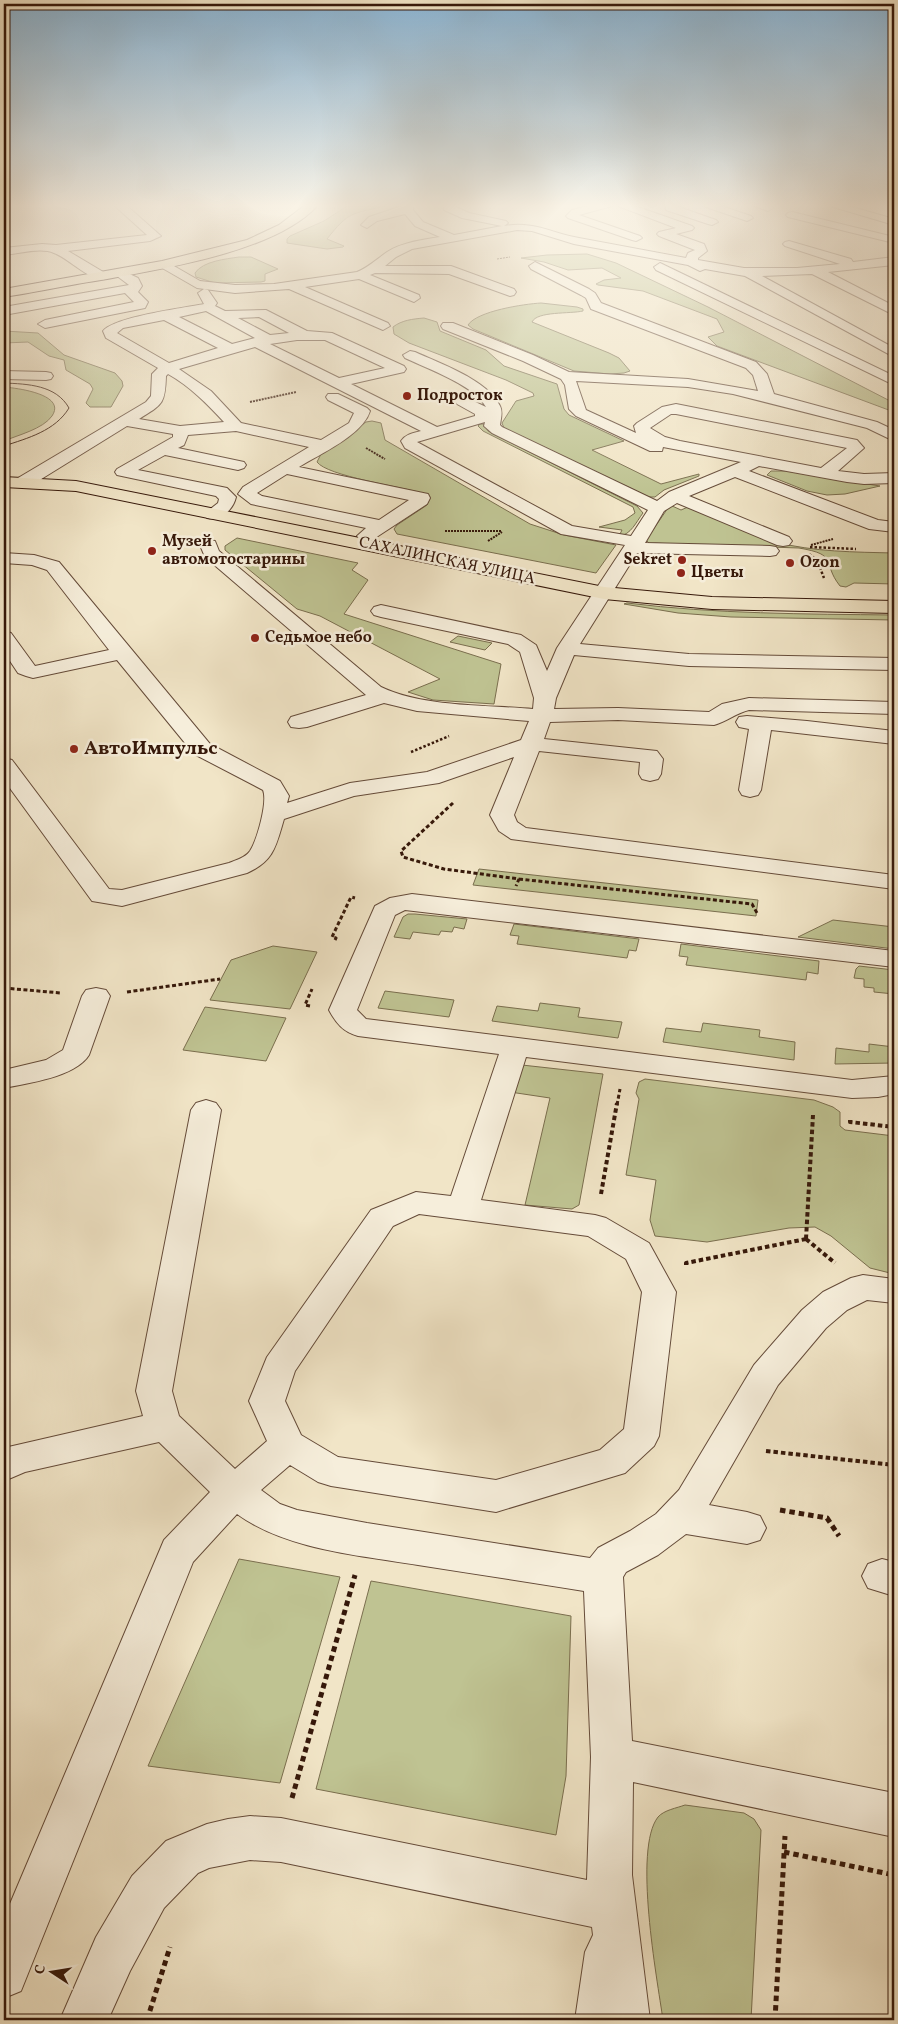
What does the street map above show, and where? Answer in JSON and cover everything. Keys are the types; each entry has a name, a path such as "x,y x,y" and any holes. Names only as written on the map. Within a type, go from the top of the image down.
{"main road":[{"name":"САХАЛИНСКАЯ УЛИЦА","path":"4,482 76,486 604,593 704,603 894,608"}],"lane":[{"path":"4,311 64,300"},
{"path":"45,324 140,305 142,302 140,300"},
{"path":"208,307 211,303 209,300"},
{"path":"325,300 383,326"},
{"path":"593,300 596,306 751,365 760,374 767,397"},
{"path":"730,300 894,382"},
{"path":"799,300 894,353"},
{"path":"873,300 894,311"},
{"path":"236,426 206,394 167,368 115,339 110,331 119,325 208,307 224,315 332,389 362,411 360,418 354,426 246,494 257,500 382,526"},
{"path":"224,315 260,313 304,335"},
{"path":"165,316 230,349"},
{"path":"791,316 821,334 824,337 818,343"},
{"path":"448,326 528,358 566,376 688,383 767,397 872,425 894,436"},
{"path":"24,482 151,405 158,397 159,374 167,368 261,340 304,335 327,336 416,378"},
{"path":"410,355 480,390 492,403 495,415 492,426 497,430 658,508"},
{"path":"332,389 399,369"},
{"path":"4,375 46,376"},
{"path":"566,376 572,385 577,409 581,414 695,465 728,473 875,525 894,527"},
{"path":"332,389 435,432"},
{"path":"450,394 475,407 483,415 475,422 412,438 409,441 411,445 567,530 635,545 777,546"},
{"path":"825,473 856,448 851,443 676,409 667,410 642,426 642,430 645,433 670,442 758,461 825,473 862,479 894,478"},
{"path":"125,420 180,431 236,426 323,445"},
{"path":"180,431 182,437 178,442 123,472 221,492 228,497 226,505 213,514"},
{"path":"163,450 238,465"},
{"path":"758,461 675,496 658,508 567,648 502,815 507,826 519,834 894,882"},
{"path":"285,469 422,498 356,543"},
{"path":"872,495 894,489"},
{"path":"675,496 777,546"},
{"path":"831,508 856,500"},
{"path":"209,545 211,553 280,614 374,691 384,696 417,705 544,707 714,719 893,739"},
{"path":"4,558 34,560 53,566 202,749 272,786 277,796 274,815 261,852 252,862 238,868 122,898 101,896 4,765"},
{"path":"380,611 514,638 529,649 544,707"},
{"path":"4,637 25,669 33,672 122,652"},
{"path":"567,648 619,655 682,660 894,664"},
{"path":"299,722 384,696"},
{"path":"714,719 721,712 733,707 749,704 894,708"},
{"path":"750,790 762,723"},
{"path":"274,815 350,790 431,778 531,744 649,756 653,763 650,774"},
{"path":"894,959 412,902 399,903 384,911 343,1010 347,1018 358,1026 625,1062 852,1089 894,1085"},
{"path":"4,1079 55,1066 75,1055 96,996"},
{"path":"462,1209 515,1047"},
{"path":"206,1110 154,1392 160,1414 166,1426 234,1492 267,1515 296,1526 367,1540 603,1577"},
{"path":"416,1203 595,1226 638,1251 659,1292 641,1436 612,1462 496,1496 331,1471 287,1446 267,1401 279,1367 382,1218 416,1203"},
{"path":"626,2020 609,1876 612,1756 604,1569 612,1560 644,1543 669,1526 692,1502 766,1374 814,1320 835,1301 863,1287 894,1291"},
{"path":"4,1466 17,1459 166,1426"},
{"path":"4,1974 178,1552 234,1492 287,1446"},
{"path":"678,1516 761,1519"},
{"path":"612,1756 894,1815"},
{"path":"84,2020 113,1954 148,1892 182,1857 208,1846 228,1841 250,1838 280,1840 613,1908"},
{"path":"599,2020 613,1908"}],"path":[{"path":"245,403 297,392"},
{"path":"777,546 858,549"},
{"path":"777,546 814,557 834,606"},
{"path":"454,802 401,851 403,858 413,862 475,874"},
{"path":"519,879 752,904"},
{"path":"339,923 351,898"},
{"path":"595,1226 625,1062"},
{"path":"686,1263 806,1239 815,1084"},
{"path":"850,1122 894,1127"},
{"path":"805,1456 894,1464"},
{"path":"761,1519 827,1518 839,1536"},
{"path":"280,1840 355,1572"},
{"path":"775,2020 784,1852 894,1875"},
{"path":"147,2020 173,1936"}],"green space":[{"path":"668,300 694,300 708,307 894,403 894,412 717,346 708,337 724,332 717,319"},
{"path":"541,303 583,309 583,311 577,312 547,314 535,318 532,322 619,358 630,371 610,374 574,371 473,329 468,325 473,320 491,312"},
{"path":"424,318 437,322 440,331 486,350 504,366 557,384 564,409 569,415 624,441 592,450 661,484 699,474 699,476 664,490 655,497 649,497 504,428 502,423 516,401 534,396 533,393 506,380 409,343 394,334 393,327 396,325 408,320"},
{"path":"4,331 38,333 64,355 115,373 122,381 123,386 111,407 90,407 86,403 93,389 90,384 66,370 64,360 49,356 28,342 4,343"},
{"path":"4,387 28,391 47,397 53,402 55,408 52,416 43,425 4,441"},
{"path":"366,422 381,423 385,440 530,524 564,535 616,545 596,573 397,534 394,529 397,525 427,505 429,499 422,493 335,472 317,462 321,454 326,450"},
{"path":"484,424 488,431 637,506 643,513 633,528 623,535 619,536 622,530 599,527 625,520 635,513 633,507 483,431 478,426"},
{"path":"771,471 786,471 880,486 845,494 827,495 807,491 767,475"},
{"path":"670,505 681,510 688,507 775,542 834,551 894,553 894,584 854,583 846,587 840,586 834,578 825,557 799,548 649,543 646,540"},
{"path":"237,538 358,563 352,570 368,580 344,614 501,664 494,704 433,700 408,692 440,679 320,616 297,609 225,550 225,546"},
{"path":"624,604 727,611 894,615 894,620 731,617 678,613"},
{"path":"458,636 492,643 485,650 450,642"},
{"path":"479,869 758,900 756,916 473,885"},
{"path":"408,914 467,919 464,929 454,927 452,932 441,931 439,935 413,932 410,939 394,937 403,917"},
{"path":"833,920 894,927 894,949 798,937"},
{"path":"514,924 639,939 636,951 629,950 627,958 517,944 519,936 510,935"},
{"path":"681,944 819,961 818,974 807,972 806,980 686,965 688,957 679,956"},
{"path":"273,946 317,952 290,1009 210,1000 231,960"},
{"path":"859,966 894,970 894,994 874,992 874,988 864,987 864,979 854,978 856,969"},
{"path":"385,991 454,1000 449,1017 378,1008"},
{"path":"540,1003 580,1008 578,1017 622,1022 618,1038 492,1021 497,1006 538,1011"},
{"path":"205,1007 286,1018 266,1061 183,1050"},
{"path":"703,1023 760,1030 759,1037 795,1042 794,1060 663,1042 666,1028 701,1032"},
{"path":"869,1044 894,1047 894,1063 835,1064 836,1048 869,1052"},
{"path":"522,1065 603,1074 579,1205 572,1209 525,1205 550,1098 510,1092"},
{"path":"645,1079 814,1100 833,1107 840,1112 840,1126 845,1130 894,1136 894,1274 870,1268 831,1236 815,1227 789,1228 707,1242 655,1236 650,1220 656,1180 626,1175 639,1099 636,1093 639,1082"},
{"path":"239,1559 340,1577 280,1783 148,1766"},
{"path":"371,1581 571,1616 566,1776 556,1835 316,1789"},
{"path":"685,1805 744,1813 754,1819 761,1830 751,2020 663,2020 652,1946 647,1884 647,1856 651,1833 658,1817 667,1811"}],"tram line":[{"path":"4,383 32,385 49,390 63,400 69,408 49,428 31,437 4,446"}],"place":[{"name":"Подросток","path":"407,396"},
{"name":"Музей автомотостарины","path":"152,551"},
{"name":"Sekret","path":"682,560"},
{"name":"Ozon","path":"790,563"},
{"name":"Цветы","path":"681,573"},
{"name":"Седьмое небо","path":"255,638"},
{"name":"АвтоИмпульс","path":"74,749"}]}
